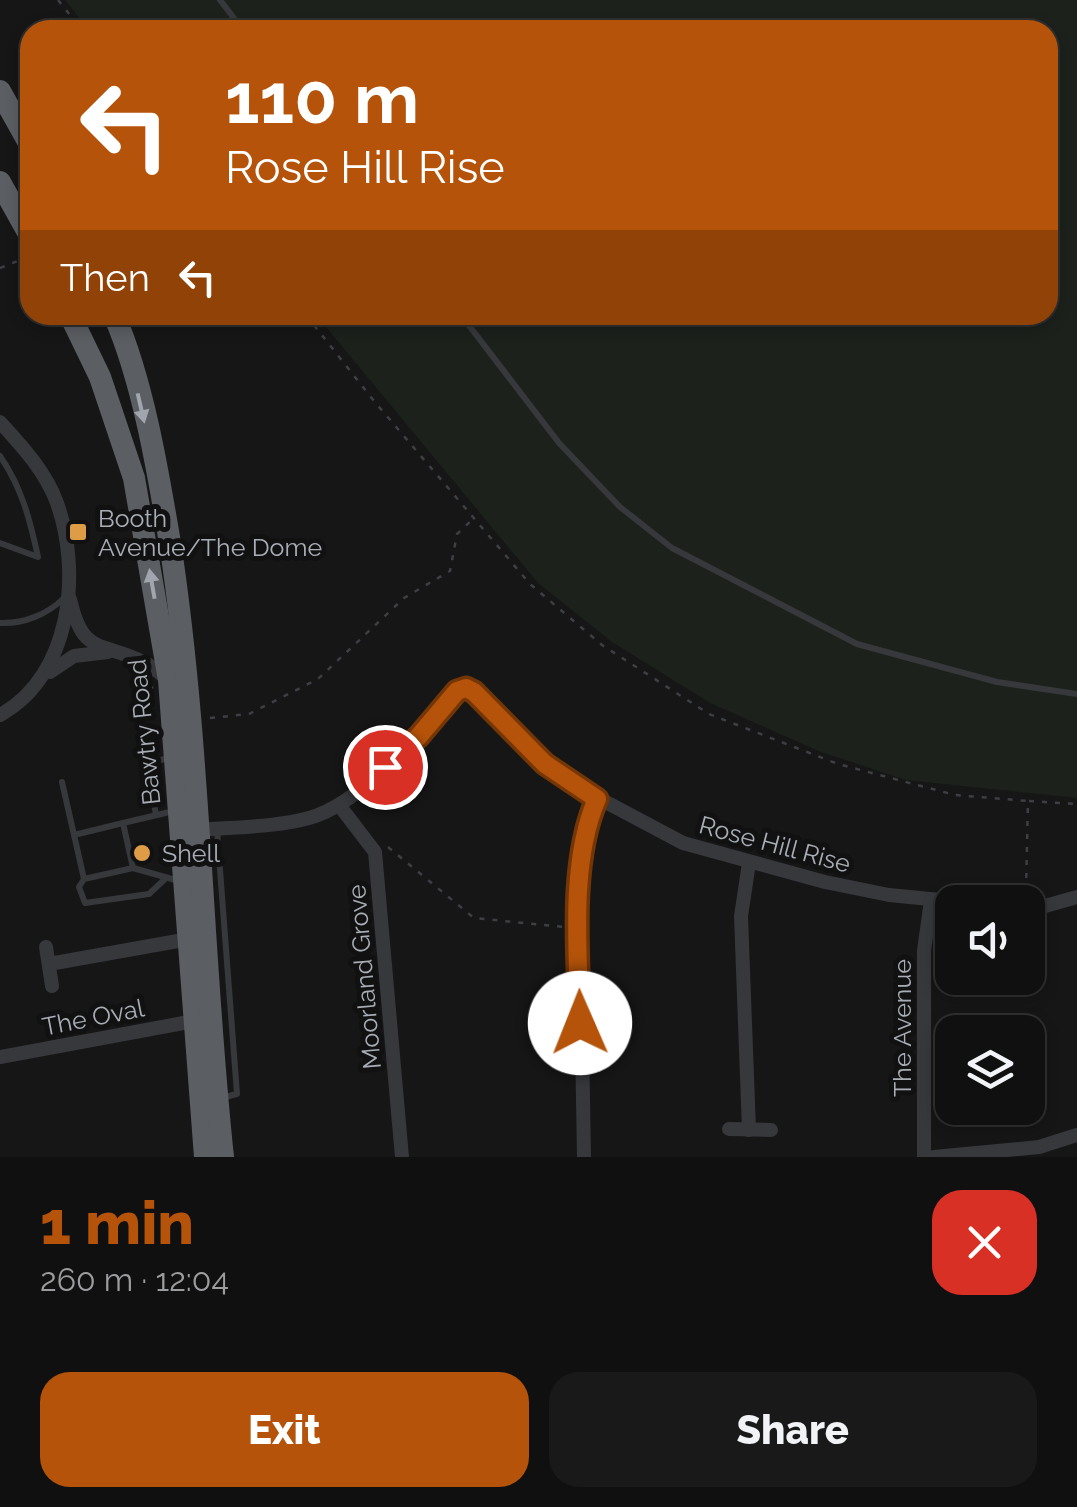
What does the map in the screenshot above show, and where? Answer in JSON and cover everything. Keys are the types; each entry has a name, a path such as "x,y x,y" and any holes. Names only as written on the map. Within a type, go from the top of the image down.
{"highway":[{"path":"0,91 20,127"},
{"path":"0,182 20,218"},
{"name":"Bawtry Road","path":"75,325 98,370 134,478 169,680 175,756 168,812 175,880 189,939 204,1157"},
{"path":"84,325 98,370"},
{"name":"Bawtry Road","path":"118,325 126,342 162,492 208,829 217,1098 223,1157"}],"street":[{"path":"0,422 36,464 56,500 70,564 69,593 54,657 36,685"},
{"path":"69,593 76,624 90,643 138,659 188,694"},
{"path":"0,715 14,708 62,661 108,652"},
{"name":"Rose Hill Rise","path":"208,829 310,818 339,805 408,748 457,691 466,688 545,764 597,799 683,843 826,882 935,900"},
{"path":"584,1157 580,929 583,838 597,799"},
{"name":"Moorland Grove","path":"339,805 375,852 402,1157"},
{"path":"749,862 741,916 749,1130"},
{"path":"1045,906 1077,897"},
{"name":"The Avenue","path":"924,1157 924,951 931,900"},
{"path":"48,964 189,939"},
{"path":"46,947 52,986"},
{"name":"The Oval","path":"0,1057 194,1021"},
{"path":"729,1129 771,1130"},
{"path":"934,1157 1039,1147 1077,1135"}],"lane":[{"path":"220,0 235,20"},
{"path":"469,325 559,443 620,507 672,548 856,644 997,682 1077,694"},
{"path":"0,456 16,478 29,512 38,557 0,542"},
{"path":"0,623 13,623 52,610 69,593"},
{"path":"62,782 84,878 79,886 83,901 88,905 148,894 175,880"},
{"path":"74,834 168,812"},
{"path":"123,823 133,868"},
{"path":"84,878 133,868 175,880"}],"path":[{"path":"58,0 74,20"},
{"path":"314,325 530,584 602,646 709,714 838,764 955,795 1077,804"},
{"path":"202,720 249,714 318,679 404,598 450,571 457,534 474,518"},
{"path":"1027,885 1028,801"},
{"path":"368,839 385,844 474,918 580,929"}],"shaded area":[{"path":"65,0 1077,0 1077,798 906,780 821,752 710,703 612,642 538,583 324,325 1058,325 1058,20 81,20"}],"place":[{"name":"Booth Avenue/The Dome","path":"78,532"},
{"name":"Shell","path":"142,853"}],"route":[{"path":"385,767 408,748 457,691 466,688 545,764 597,799 583,838 580,870 580,1023"}]}
